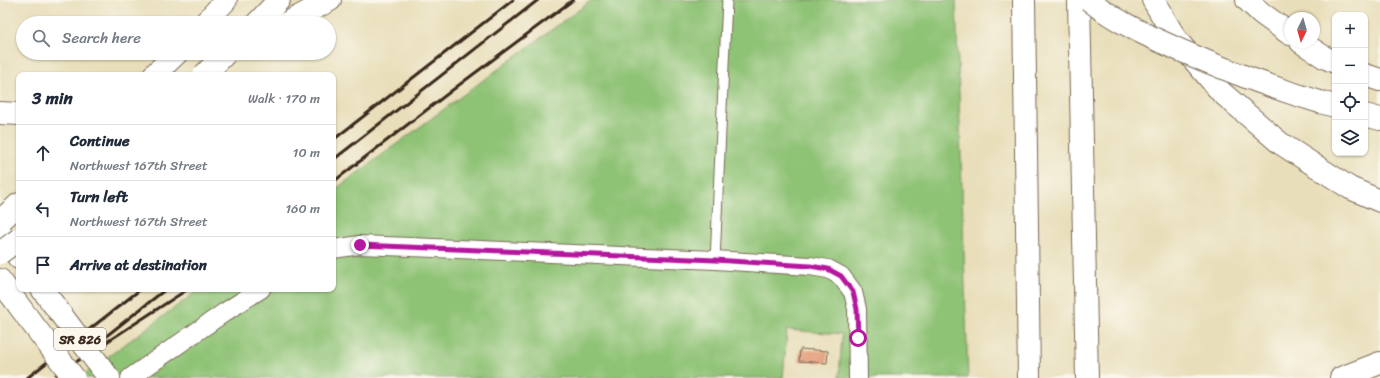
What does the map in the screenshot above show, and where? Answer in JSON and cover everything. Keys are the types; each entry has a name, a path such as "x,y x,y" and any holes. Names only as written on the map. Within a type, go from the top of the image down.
{"highway":[{"path":"211,16 226,0"},
{"path":"264,16 279,0"},
{"path":"300,16 330,0"},
{"path":"1024,0 1029,378"},
{"path":"1079,0 1087,378"},
{"path":"1089,0 1102,11 1148,35 1207,62 1263,84 1327,104"},
{"path":"1153,0 1176,39 1221,92 1280,144 1350,188 1380,201"},
{"path":"1247,0 1261,13 1284,30"},
{"path":"1310,48 1332,61"},
{"path":"157,72 170,60"},
{"path":"1368,76 1380,80"},
{"path":"0,113 16,114"},
{"path":"1368,116 1380,119"},
{"path":"0,221 16,207"},
{"path":"0,232 16,254"},
{"path":"0,253 16,241"},
{"name":"SR 826","path":"0,280 74,378"},
{"name":"SR 826","path":"47,295 109,378"},
{"path":"1341,378 1380,363"}],"street":[{"path":"337,248 360,245 715,260 810,266 828,269 841,276 853,292 857,309 858,378"},
{"path":"130,378 256,292"}],"lane":[{"path":"715,260 727,0"}],"green space":[{"path":"592,0 956,0 968,378 839,378 842,334 787,330 783,378 79,378 196,292 336,292 336,189"}],"building":[{"path":"800,349 828,351 827,363 799,361"}],"railway":[{"path":"336,138 513,0"},
{"path":"336,158 538,0"},
{"path":"336,180 573,0"},
{"path":"27,378 137,292"},
{"path":"105,337 162,292"},
{"path":"56,375 183,292"}],"route":[{"path":"360,245 715,260 810,266 828,269 841,276 853,292 857,309 858,338"}]}
